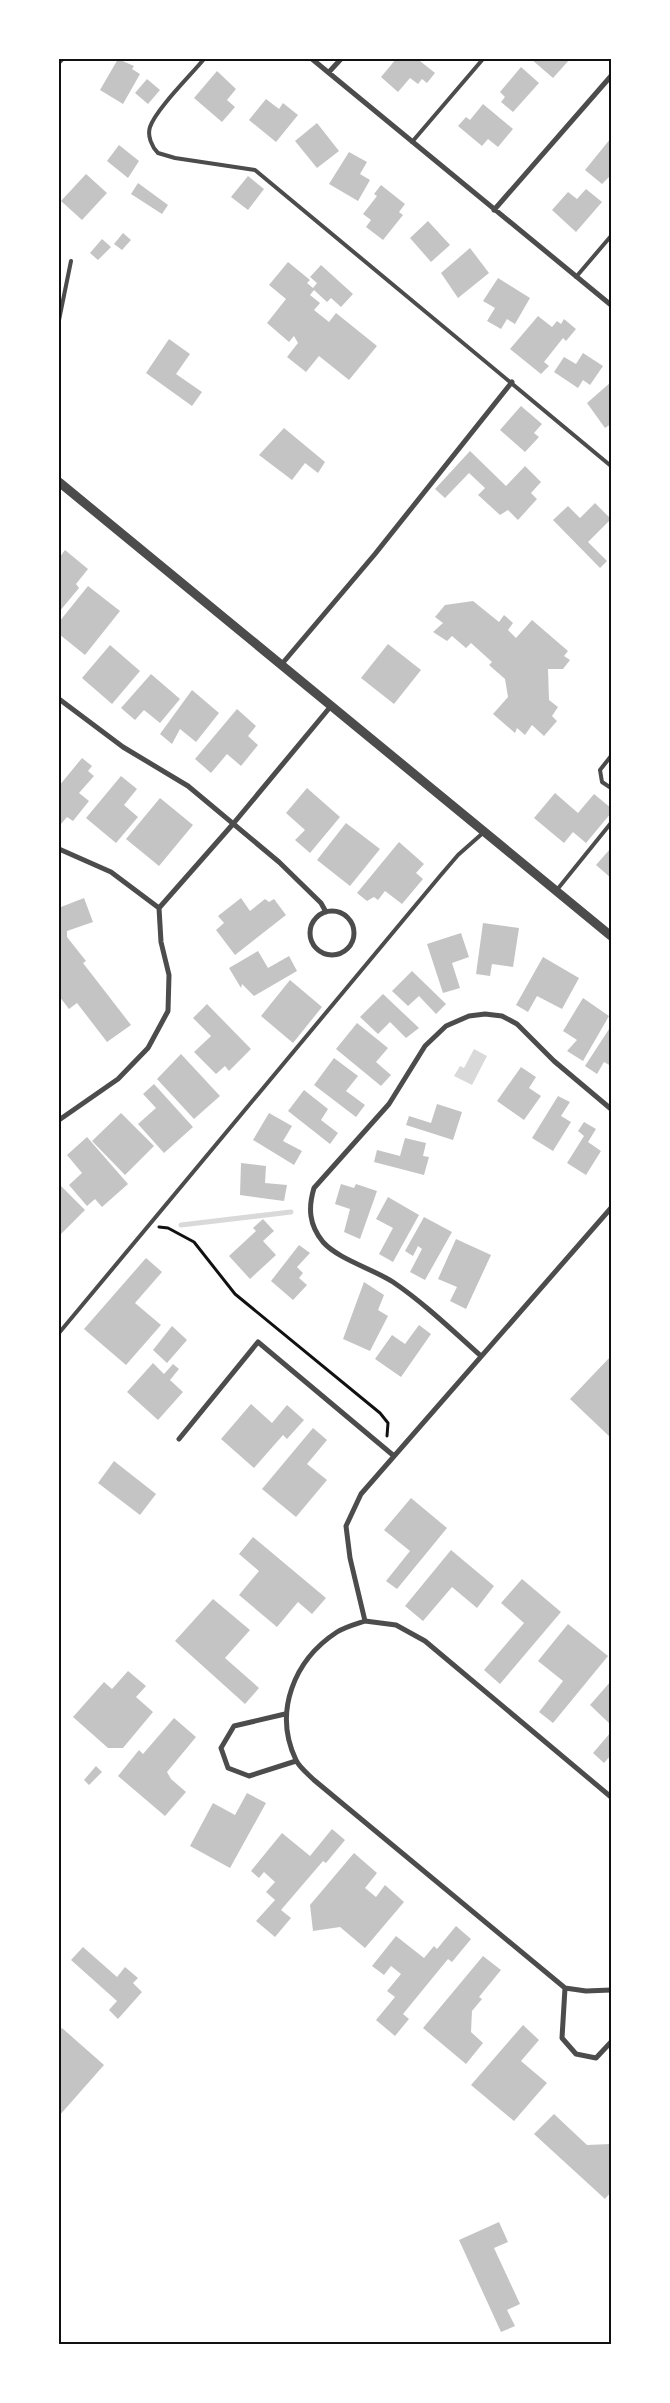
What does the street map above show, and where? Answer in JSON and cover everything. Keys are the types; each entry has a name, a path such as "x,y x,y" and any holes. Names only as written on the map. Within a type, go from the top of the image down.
{"street":[{"path":"59,62 62,59"},
{"path":"312,59 611,306"},
{"path":"329,72 341,59"},
{"path":"494,210 611,76"},
{"path":"282,665 375,554 512,382"},
{"path":"59,482 611,936"},
{"path":"59,699 123,747 188,786 279,862 321,903 326,912"},
{"path":"59,1120 118,1078 148,1048 168,1011 169,975 161,942 158,908 233,824 331,706"},
{"path":"59,849 111,872 158,908"},
{"path":"326,912 340,912 350,920 354,932 353,942 346,951 336,956 325,955 311,941 310,930 316,918 326,912"},
{"path":"481,1356 393,1282 325,1244 317,1233 311,1218 309,1205 314,1188 389,1104 425,1046 446,1026 468,1016 485,1014 502,1016 517,1024 554,1061 611,1109"},
{"path":"365,1620 350,1558 346,1526 361,1494 611,1208"},
{"path":"179,1439 258,1342 394,1456"},
{"path":"611,1797 424,1642 396,1625 365,1620 337,1632 305,1660 288,1694 285,1714 296,1761 314,1780 565,1988 586,1991 611,1990"},
{"path":"285,1714 234,1726 221,1748 228,1768 249,1776 296,1761"},
{"path":"565,1988 562,2038 576,2054 596,2058 611,2042"}],"lane":[{"path":"204,59 159,112 150,128 151,141 158,153 255,170 611,466"},
{"path":"412,142 483,59"},
{"path":"576,277 611,236"},
{"path":"59,320 72,261"},
{"path":"611,756 600,770 602,782 611,788"},
{"path":"556,891 611,823"},
{"path":"59,1333 446,868 484,832"}],"path":[{"path":"148,1226 168,1228 194,1242 235,1294 380,1413 388,1423 387,1437 394,1456"}],"shaded area":[{"path":"474,1049 487,1056 472,1085 454,1076 460,1066 464,1068"}],"building":[{"path":"118,59 134,66 132,69 140,74 123,104 100,90"},
{"path":"396,59 421,59 420,61 435,73 427,83 422,79 418,84 410,78 398,92 381,77"},
{"path":"531,59 570,59 553,78"},
{"path":"521,67 539,83 513,112 501,102 505,97 500,92"},
{"path":"217,71 236,89 227,100 235,107 222,122 194,98"},
{"path":"147,79 160,90 148,104 135,93"},
{"path":"266,99 279,109 283,103 298,115 276,142 249,120"},
{"path":"483,104 513,129 498,147 488,139 482,146 458,126 466,117 470,120"},
{"path":"317,123 339,151 317,168 295,141"},
{"path":"611,138 611,175 602,184 585,170"},
{"path":"119,145 139,161 128,178 107,161"},
{"path":"349,152 367,162 360,174 370,180 358,201 329,184"},
{"path":"86,174 107,193 82,220 61,201"},
{"path":"248,176 264,189 248,210 231,197"},
{"path":"138,183 168,205 162,214 131,194"},
{"path":"381,185 405,204 399,212 403,215 383,240 366,227 371,220 363,214 377,196 374,194"},
{"path":"586,189 602,202 576,232 552,210 568,192 577,199"},
{"path":"428,221 450,245 431,262 410,238"},
{"path":"123,233 131,240 122,250 114,244"},
{"path":"102,239 111,247 98,260 90,253"},
{"path":"470,248 489,273 458,298 441,273"},
{"path":"288,262 310,280 307,283 313,288 317,283 310,277 321,265 353,294 341,307 331,298 327,302 314,290 310,295 320,303 314,310 329,322 336,313 377,346 349,380 319,356 306,372 287,357 298,343 294,336 289,342 267,323 286,299 269,285"},
{"path":"498,278 530,298 515,324 507,319 501,329 487,321 495,308 483,301"},
{"path":"538,316 552,327 557,321 561,324 564,319 576,329 566,341 563,338 544,362 549,366 541,374 510,349"},
{"path":"169,339 190,354 176,374 202,392 192,406 146,373"},
{"path":"583,353 603,366 590,385 583,380 578,388 554,372 564,357 576,364"},
{"path":"611,382 611,424 605,428 587,403"},
{"path":"521,406 542,424 534,433 539,437 525,452 500,430"},
{"path":"284,428 325,462 318,473 305,463 292,480 259,455"},
{"path":"470,451 506,486 525,466 541,482 531,493 537,499 518,520 508,510 500,515 478,495 485,488 469,473 445,498 435,489"},
{"path":"595,503 611,519 588,542 607,561 600,568 553,520 568,506 580,518"},
{"path":"65,550 88,569 76,584 79,588 59,612 59,558"},
{"path":"88,586 120,611 85,655 59,634 59,622"},
{"path":"473,601 499,622 504,615 513,623 508,630 516,638 532,620 568,651 564,656 570,660 563,669 548,669 549,700 558,707 552,716 557,721 544,736 532,725 525,735 517,728 515,733 493,714 508,697 505,679 489,665 492,662 471,643 466,648 452,636 447,641 433,632 443,623 435,617 445,605"},
{"path":"388,644 421,670 394,704 361,678"},
{"path":"110,645 140,671 112,704 82,678"},
{"path":"151,674 180,699 160,723 144,710 135,720 121,708"},
{"path":"192,690 219,713 196,742 180,729 172,744 160,734"},
{"path":"237,709 256,726 248,736 258,745 241,766 227,754 211,773 195,759"},
{"path":"82,758 92,766 88,771 94,776 79,793 89,801 73,821 67,817 61,824 59,786"},
{"path":"121,776 137,789 124,805 138,817 116,843 86,818"},
{"path":"307,788 340,817 310,853 295,840 305,830 286,813"},
{"path":"555,793 578,813 594,794 611,808 611,813 586,843 573,832 564,843 534,818"},
{"path":"160,798 193,825 159,866 126,839"},
{"path":"346,823 380,849 350,886 317,860"},
{"path":"399,842 424,864 416,873 423,879 402,904 385,891 378,900 374,897 367,901 357,893"},
{"path":"611,848 611,878 596,865"},
{"path":"84,898 93,922 67,931 67,937 86,961 83,963 131,1025 107,1042 77,1003 69,1009 59,996 59,902 61,907"},
{"path":"241,898 250,911 265,899 269,902 274,899 286,915 235,955 216,930 224,923 218,916"},
{"path":"483,923 519,928 513,967 492,964 490,976 476,974"},
{"path":"461,933 469,957 452,963 460,988 443,993 427,944"},
{"path":"258,951 268,968 289,956 297,971 254,996 242,984 241,988 229,968"},
{"path":"543,957 579,978 562,1009 537,996 528,1012 516,1005"},
{"path":"412,971 446,1004 436,1014 419,996 408,1006 392,991"},
{"path":"290,980 322,1007 293,1043 261,1016"},
{"path":"383,994 419,1028 406,1038 390,1022 378,1034 360,1017"},
{"path":"583,998 609,1016 583,1061 567,1051 577,1040 563,1031"},
{"path":"207,1004 251,1049 229,1071 225,1066 216,1074 194,1052 211,1036 193,1018"},
{"path":"357,1023 388,1048 376,1062 391,1075 381,1086 336,1049"},
{"path":"611,1026 611,1066 604,1062 597,1074 585,1066"},
{"path":"181,1054 220,1096 194,1119 157,1079"},
{"path":"334,1058 358,1076 346,1091 365,1105 356,1117 314,1085"},
{"path":"521,1067 536,1077 529,1088 541,1096 524,1120 497,1101"},
{"path":"154,1084 193,1127 164,1153 138,1124 156,1108 143,1094"},
{"path":"304,1090 328,1109 321,1120 338,1133 330,1144 288,1111"},
{"path":"558,1096 570,1102 561,1116 571,1122 553,1151 532,1138"},
{"path":"437,1104 462,1112 453,1140 406,1125 409,1116 431,1123"},
{"path":"121,1113 154,1146 125,1175 92,1141"},
{"path":"269,1113 292,1126 283,1141 302,1151 294,1165 253,1140"},
{"path":"584,1122 596,1129 588,1142 601,1151 586,1175 567,1163 584,1136 578,1131"},
{"path":"87,1137 128,1184 102,1207 95,1199 87,1206 69,1185 82,1173 67,1155"},
{"path":"405,1138 426,1143 423,1156 429,1157 424,1175 374,1162 377,1150 400,1156"},
{"path":"241,1163 266,1166 265,1183 287,1185 284,1201 240,1195"},
{"path":"59,1184 85,1210 59,1236"},
{"path":"341,1184 354,1188 356,1184 377,1191 360,1239 344,1232 350,1209 335,1204"},
{"path":"388,1197 419,1215 393,1262 379,1254 393,1228 376,1219"},
{"path":"424,1217 452,1232 425,1280 410,1272 422,1249 418,1246 413,1256 405,1251"},
{"path":"263,1219 274,1231 263,1241 276,1255 250,1279 229,1256 256,1231 253,1228"},
{"path":"456,1239 491,1255 466,1309 450,1301 457,1287 438,1279"},
{"path":"299,1245 310,1253 297,1267 303,1273 299,1278 307,1285 293,1300 271,1281"},
{"path":"146,1258 162,1272 135,1303 161,1325 126,1365 84,1329"},
{"path":"364,1282 384,1295 378,1310 388,1316 370,1351 343,1339"},
{"path":"419,1325 431,1334 401,1377 375,1359 392,1335 405,1344"},
{"path":"172,1326 187,1340 167,1363 153,1350"},
{"path":"611,1356 611,1438 570,1399"},
{"path":"153,1363 164,1374 173,1364 179,1369 170,1380 183,1392 158,1420 127,1392"},
{"path":"251,1404 272,1423 287,1405 304,1420 287,1439 283,1435 254,1468 221,1439"},
{"path":"313,1428 327,1440 307,1464 327,1480 296,1517 262,1489"},
{"path":"114,1461 156,1494 140,1515 98,1483"},
{"path":"411,1498 447,1528 397,1589 386,1581 410,1551 384,1530"},
{"path":"253,1537 326,1598 312,1614 298,1602 277,1627 239,1595 259,1571 239,1554"},
{"path":"451,1550 494,1586 477,1608 452,1587 423,1621 405,1606"},
{"path":"522,1579 561,1612 500,1684 484,1670 524,1623 501,1603"},
{"path":"213,1599 250,1630 225,1658 259,1688 245,1704 175,1641"},
{"path":"568,1624 608,1656 553,1723 539,1712 563,1681 538,1661"},
{"path":"128,1671 146,1686 136,1697 153,1712 123,1748 108,1748 73,1717 104,1682 112,1689"},
{"path":"611,1681 611,1725 590,1705"},
{"path":"174,1718 196,1737 167,1772 171,1779 186,1792 165,1816 118,1776 139,1750 143,1754"},
{"path":"611,1732 611,1755 604,1763 593,1753"},
{"path":"96,1766 102,1772 89,1785 84,1780"},
{"path":"247,1793 266,1803 230,1868 190,1846 213,1803 235,1815"},
{"path":"332,1829 345,1840 326,1863 323,1861 281,1910 291,1918 275,1937 256,1921 275,1900 266,1892 275,1882 264,1872 259,1878 251,1871 282,1833 310,1856"},
{"path":"354,1853 377,1873 365,1888 376,1897 385,1885 404,1902 365,1948 340,1927 313,1931 310,1905"},
{"path":"456,1926 471,1939 452,1962 448,1959 403,2014 409,2019 395,2036 376,2020 395,1997 387,1991 401,1974 391,1966 384,1975 372,1966 396,1936 424,1958 434,1946 437,1949"},
{"path":"83,1947 117,1977 125,1967 138,1978 133,1983 142,1992 118,2019 109,2010 117,2001 71,1960"},
{"path":"483,1956 501,1970 479,1997 482,1999 472,2011 471,2032 483,2043 466,2064 423,2028"},
{"path":"523,2025 539,2040 521,2061 547,2083 514,2121 471,2085"},
{"path":"62,2028 104,2065 59,2116 59,2031"},
{"path":"554,2114 587,2145 611,2144 611,2192 605,2199 534,2134"},
{"path":"499,2222 508,2242 494,2248 520,2304 507,2310 515,2326 501,2332 459,2240"}],"waterway":[{"path":"181,1225 291,1212"}]}
